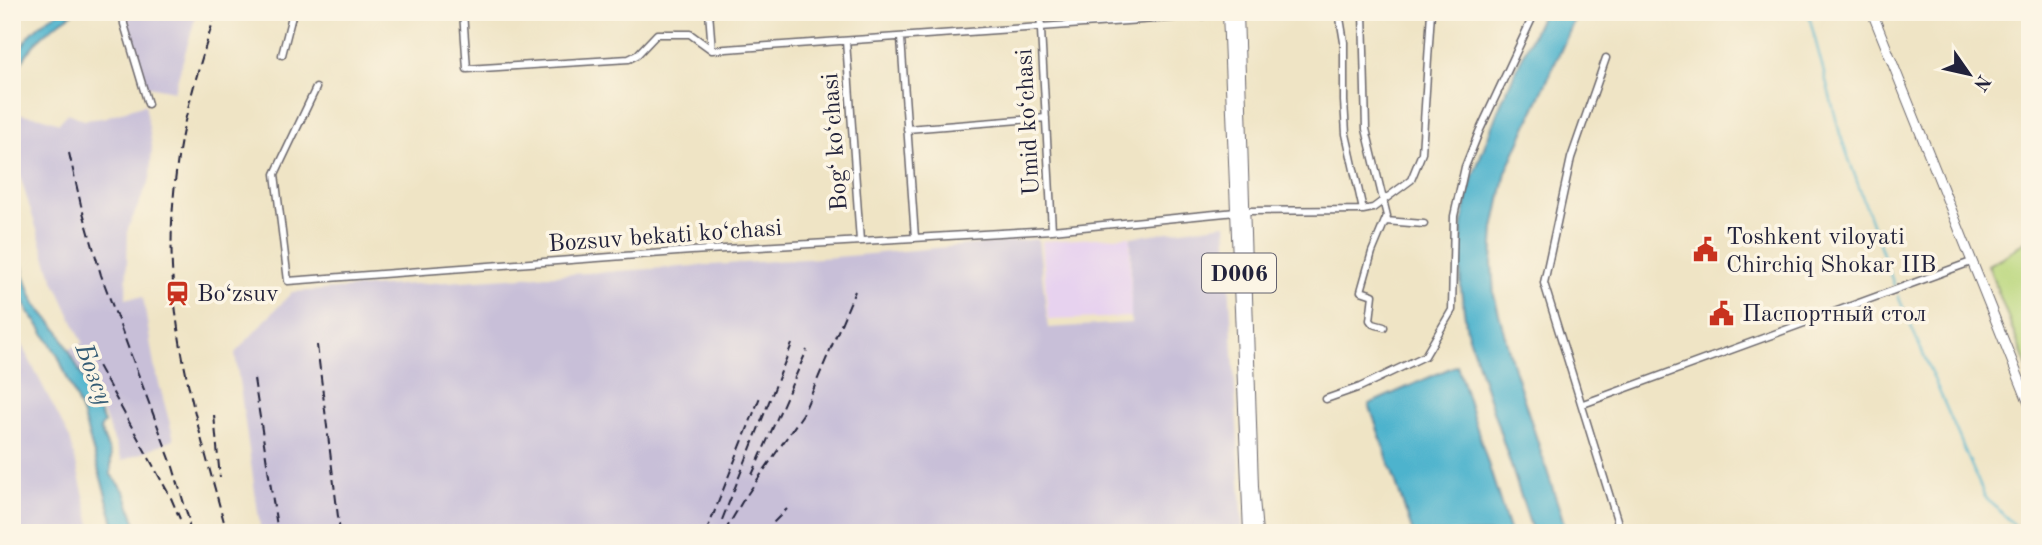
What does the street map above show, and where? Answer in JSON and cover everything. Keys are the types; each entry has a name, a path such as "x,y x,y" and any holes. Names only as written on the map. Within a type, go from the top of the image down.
{"main road":[{"path":"1872,12 2030,406"},
{"name":"D006","path":"1233,13 1257,533"},
{"name":"D006","path":"1242,211 1248,533"}],"street":[{"path":"123,12 124,24 148,104"},
{"path":"282,55 293,12"},
{"path":"463,12 467,69 629,59 638,55 656,34 690,34 712,50 1256,12"},
{"path":"709,12 712,50"},
{"name":"Umid ko‘chasi","path":"1040,12 1052,229"},
{"path":"1136,12 1136,21"},
{"path":"1336,12 1340,18 1344,42 1346,134 1363,210 1373,208 1411,180 1422,153 1431,12"},
{"path":"1363,12 1366,129 1387,209 1361,291 1373,295 1370,320 1373,324 1384,327"},
{"path":"1326,399 1360,387 1425,356 1452,310 1454,216 1465,167 1535,12"},
{"path":"901,38 915,238"},
{"name":"Bog‘ ko‘chasi","path":"846,41 860,241"},
{"path":"1606,58 1571,158 1544,283 1583,404 1620,533"},
{"name":"Bozsuv bekati ko‘chasi","path":"316,88 275,174 288,281 691,251 1052,229 1242,211 1363,210"},
{"path":"907,129 1046,118"},
{"path":"1385,221 1424,224"},
{"path":"1583,404 1971,262"}],"shaded area":[{"path":"126,12 197,12 174,91 143,85 126,24"},
{"path":"145,104 152,146 150,179 128,228 126,298 143,297 154,365 174,439 122,461 106,420 69,349 83,343 50,271 12,151 12,113 41,117 59,123 68,113 84,120 103,118"},
{"path":"1226,224 1243,533 261,533 235,353 292,292 836,257 1038,239 1048,328 1131,323 1131,237"},
{"path":"1130,236 1131,317 1048,320 1042,241"},
{"path":"12,326 70,439 93,533 12,533"}],"green space":[{"path":"2030,237 2030,375 1988,265"}],"water":[{"path":"59,12 75,12 38,40 12,79 16,58 26,40 41,24"},
{"path":"1543,12 1578,12 1506,172 1494,229 1492,263 1494,295 1512,362 1567,533 1533,533 1467,331 1461,290 1460,251 1464,213 1473,176 1501,103"},
{"name":"Бозсу","path":"12,217 24,275 35,304 59,331 85,382 90,403 97,407 104,423 100,429 111,456 111,475 125,492 139,533 117,533 82,413 58,356 28,312 12,264"},
{"path":"1457,365 1510,533 1413,533 1369,404"}],"waterway":[{"path":"1808,12 1840,134 1894,285"},
{"path":"1898,296 1985,497 2023,533"}],"railway":[{"path":"216,12 182,133 173,205 172,258 182,355 227,533"},
{"path":"69,153 101,275 173,467 190,533"},
{"path":"724,533 742,502 803,414 855,291"},
{"path":"722,520 792,344"},
{"path":"317,345 340,533"},
{"path":"752,475 807,350"},
{"path":"91,353 180,519"},
{"path":"254,379 278,533"},
{"path":"706,533 760,397"},
{"path":"214,415 220,478"},
{"path":"763,533 787,509"},
{"path":"745,533 749,527"}],"place":[{"name":"Toshkent viloyati Chirchiq Shokar IIB","path":"1706,250"},
{"name":"Bo‘zsuv","path":"177,293"},
{"name":"Паспортный стол","path":"1722,313"}]}
